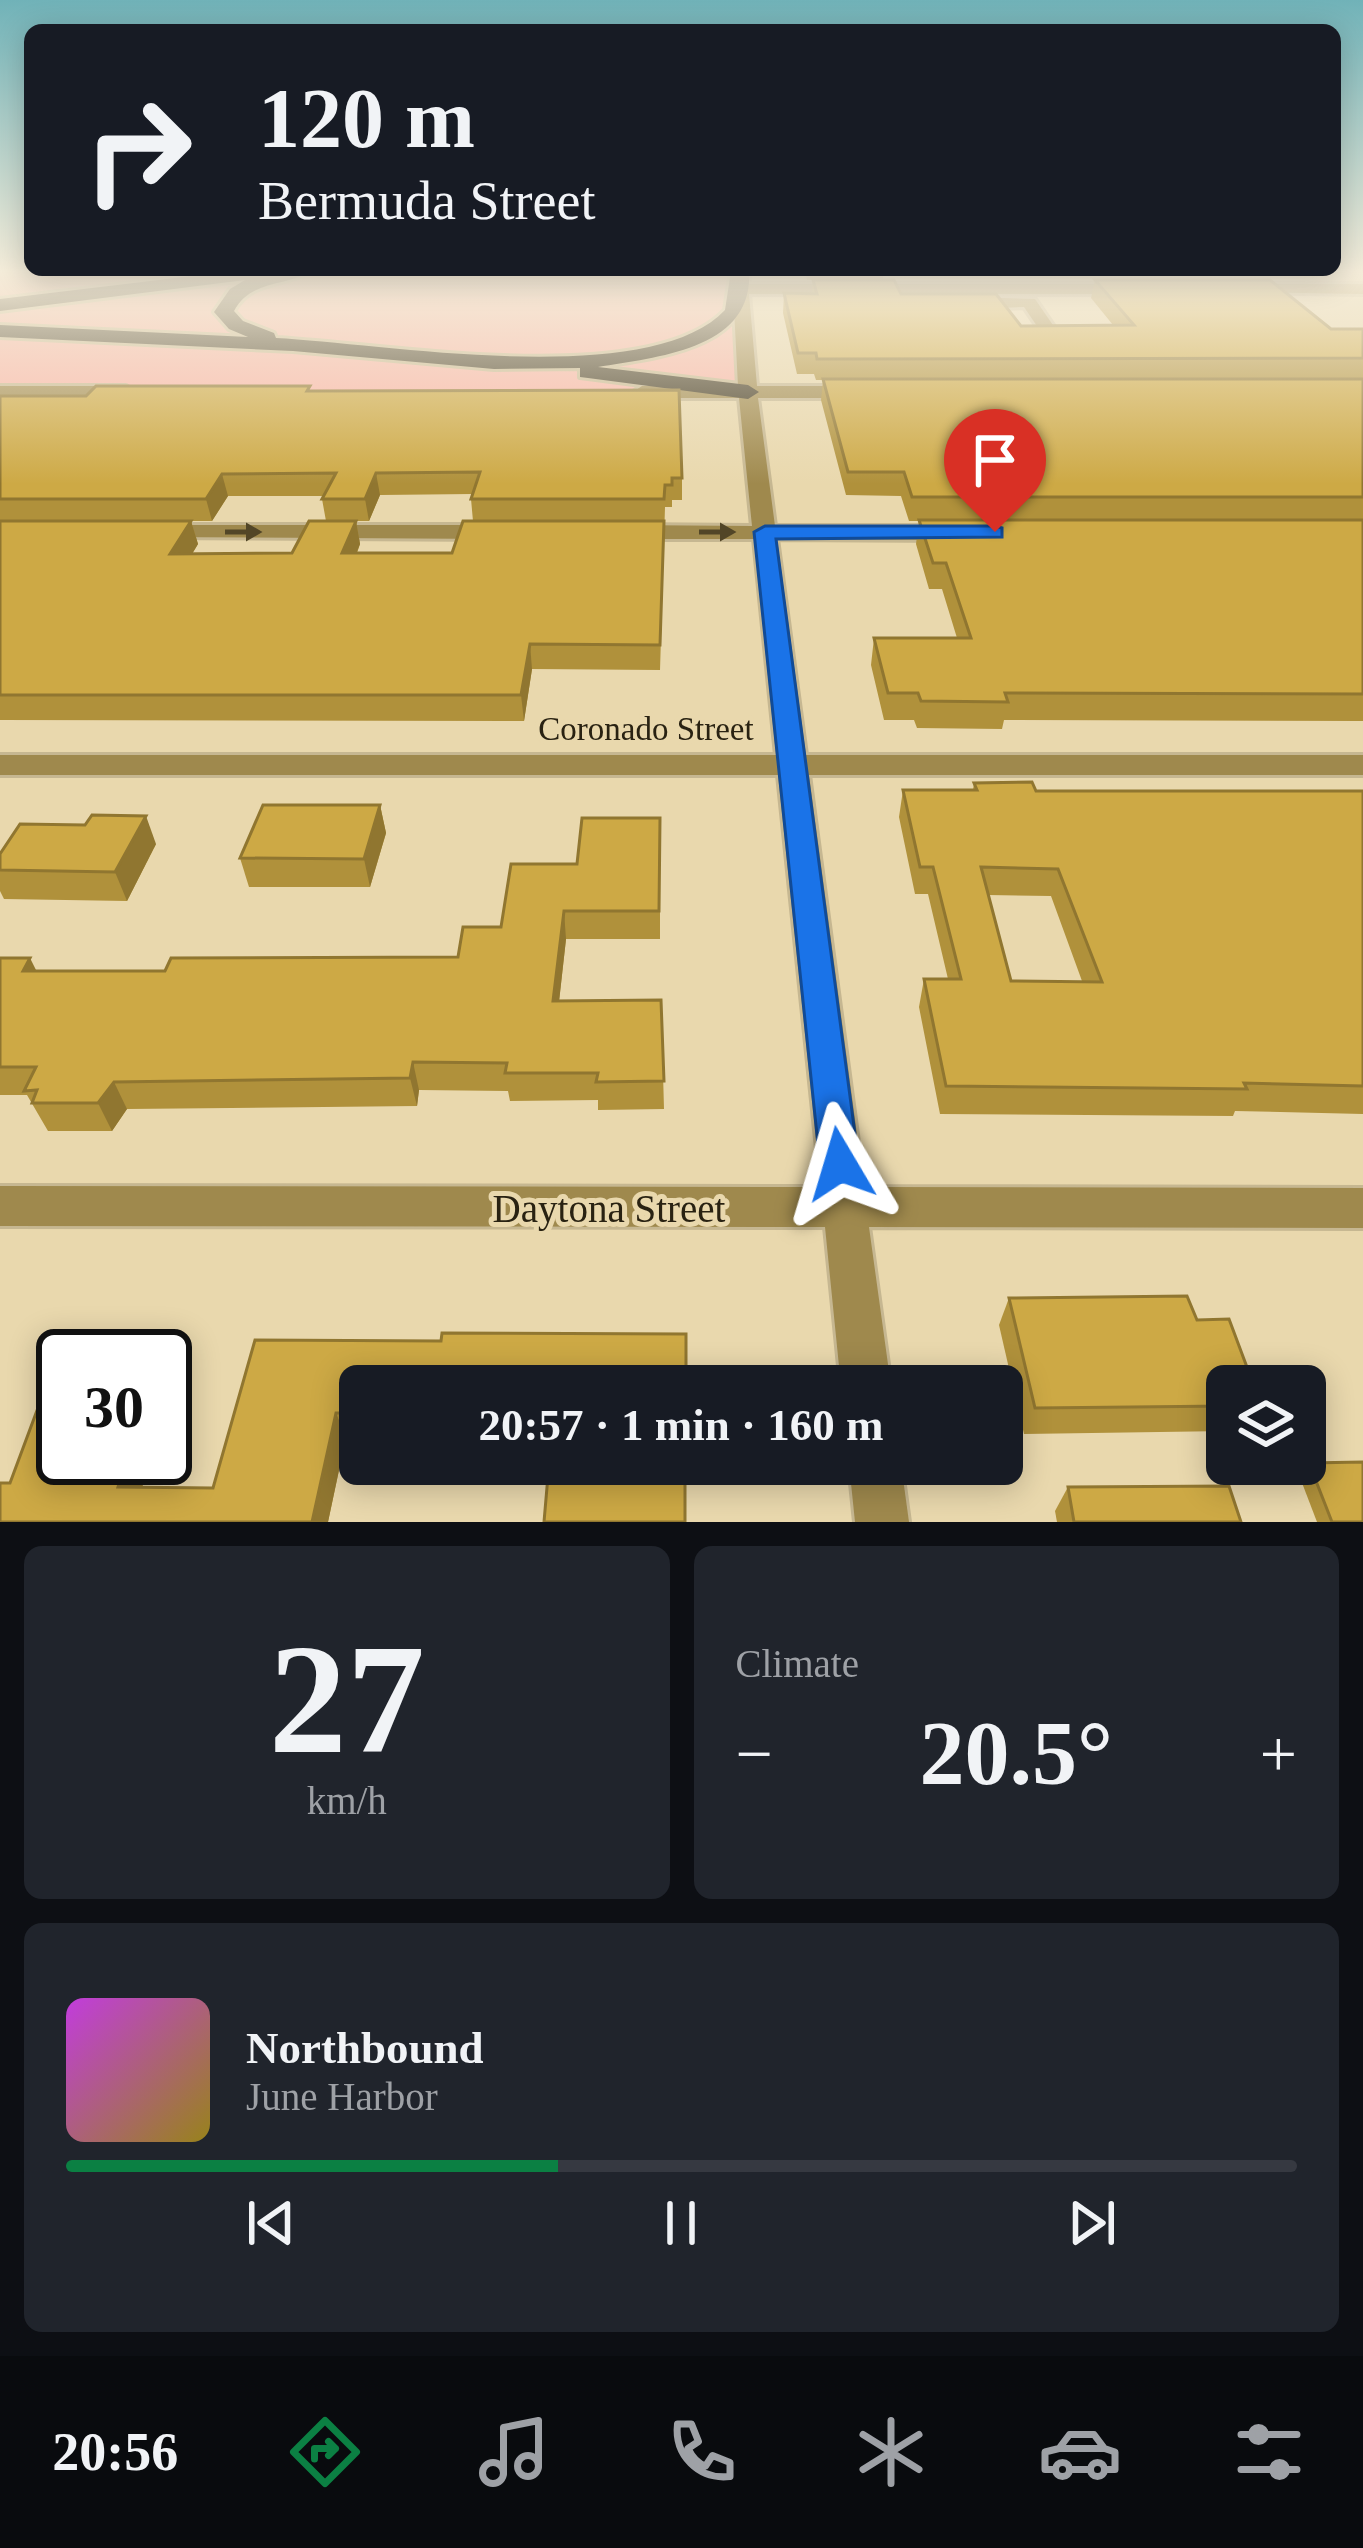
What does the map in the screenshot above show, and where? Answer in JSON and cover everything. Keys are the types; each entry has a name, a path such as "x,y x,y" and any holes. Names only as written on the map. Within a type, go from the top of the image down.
{"highway":[{"path":"223,342 507,362 748,392"},
{"path":"296,342 324,347"},
{"path":"507,362 597,359 681,342"}],"street":[{"path":"745,342 864,1365"},
{"path":"0,392 142,392"},
{"path":"587,392 890,392"},
{"path":"119,532 526,532"},
{"path":"598,532 980,532"},
{"name":"Coronado Street","path":"0,765 1363,765"},
{"name":"Daytona Street","path":"0,1206 1363,1208"},
{"path":"878,1485 882,1522"}],"shaded area":[{"path":"0,342 744,342 748,392 0,392"}],"building":[{"path":"795,342 1363,342 1363,358 817,359 816,353 798,353"},
{"path":"823,379 1363,379 1363,497 912,497 904,472 848,472"},
{"path":"96,386 679,390 682,478 672,478 672,485 665,485 664,499 471,499 480,472 376,473 365,499 322,499 336,473 222,474 206,499 0,499 0,396 86,396"},
{"path":"919,520 1363,520 1363,694 1005,693 1008,702 921,701 918,693 888,693 874,638 971,638 946,563 933,563"},
{"path":"0,521 191,521 170,554 292,553 309,521 356,521 342,553 452,553 463,521 664,521 660,645 530,644 521,695 0,695"},
{"path":"1032,782 1036,791 1363,791 1363,1086 946,1086 924,979 961,979 933,867 920,867 903,790 977,790 974,783","holes":["981,867 1058,869 1102,982 1011,981"]},
{"path":"263,805 380,805 364,859 240,858"},
{"path":"92,815 146,816 115,872 0,870 0,854 20,824 85,825"},
{"path":"582,818 660,818 659,911 564,911 553,1001 661,1000 664,1081 596,1082 598,1073 505,1073 507,1063 413,1062 410,1078 114,1082 98,1103 32,1103 37,1090 24,1091 36,1067 0,1067 0,958 30,958 23,971 165,971 171,958 458,957 463,927 501,927 511,864 577,864"},
{"path":"1187,1296 1197,1320 1229,1319 1246,1365 1206,1365 1206,1406 1035,1408 1009,1298"},
{"path":"442,1333 686,1334 686,1365 339,1365 339,1413 312,1522 0,1522 0,1483 10,1483 36,1413 36,1485 213,1488 255,1340 441,1341"},
{"path":"1363,1462 1363,1522 1332,1522 1318,1485 1326,1485 1326,1463"},
{"path":"547,1485 685,1485 685,1522 544,1522"},
{"path":"1229,1486 1241,1522 1074,1522 1068,1487"}],"route":[{"path":"840,1164 765,532 995,532"}]}
